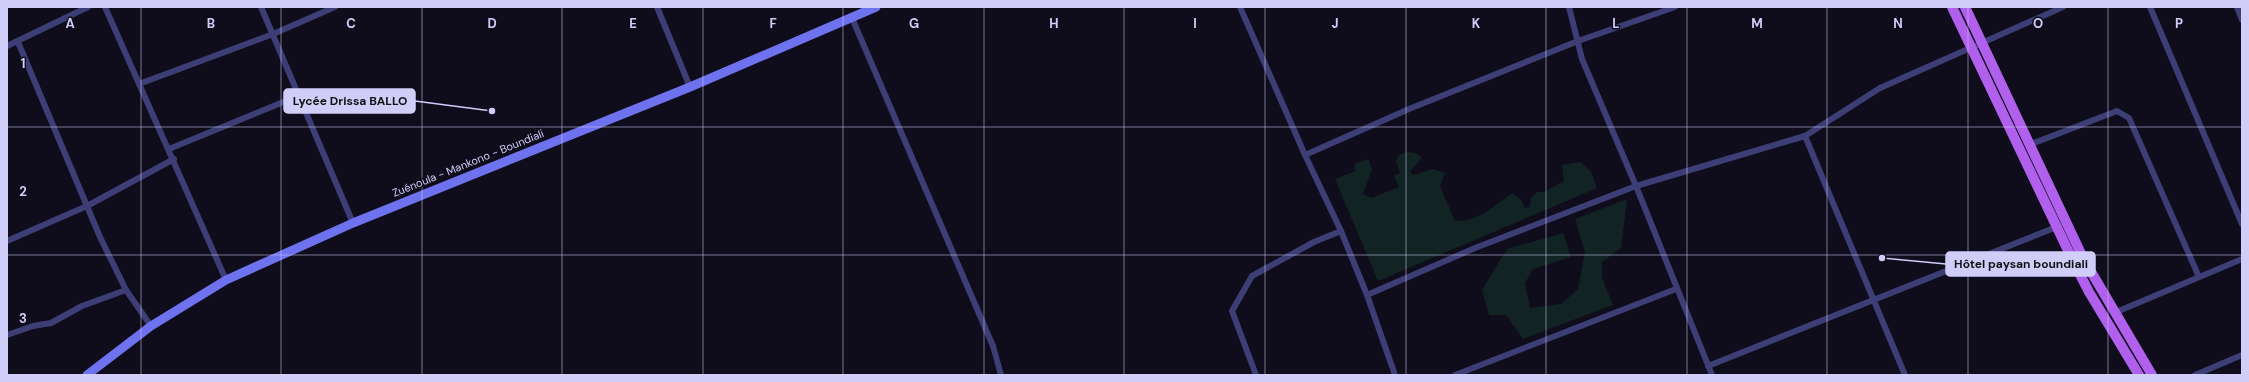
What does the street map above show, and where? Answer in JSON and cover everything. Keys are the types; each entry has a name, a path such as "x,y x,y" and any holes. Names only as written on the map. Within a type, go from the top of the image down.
{"main road":[{"name":"Zuénoula - Mankono - Boundiali","path":"87,375 151,326 226,280 353,223 690,87 876,7"},
{"path":"1952,7 2056,227 2089,292 2139,375"},
{"path":"1965,7 2083,258 2152,375"}],"street":[{"path":"7,46 88,7"},
{"path":"105,7 174,159 226,280"},
{"path":"261,7 274,34 298,96 353,223"},
{"path":"140,84 274,34 334,7"},
{"path":"657,7 690,87"},
{"path":"1240,7 1305,155 1341,231 1367,295 1395,375"},
{"path":"1569,7 1582,59 1636,186 1676,289 1712,375"},
{"path":"1305,155 1409,109 1578,40 1675,7"},
{"path":"1367,295 1475,248 1636,186 1805,136 1880,88 2064,7"},
{"path":"2150,7 2242,224"},
{"path":"2236,7 2242,20"},
{"path":"852,18 994,346 1001,375"},
{"path":"18,42 87,206 126,290 151,326"},
{"path":"169,149 298,96"},
{"path":"2029,145 2117,111 2129,118 2199,277"},
{"path":"1805,136 1904,375"},
{"path":"7,241 87,206 174,159"},
{"path":"1708,366 2066,223"},
{"path":"1256,375 1232,311 1252,276 1314,242 1341,231"},
{"path":"2114,312 2242,259"},
{"path":"1455,375 1676,289"},
{"path":"7,335 32,326 51,323 82,306 126,290"},
{"path":"2195,375 2242,355"}],"green space":[{"path":"1407,152 1416,153 1422,158 1410,172 1413,175 1433,169 1445,173 1440,186 1455,221 1464,221 1479,216 1513,193 1522,201 1525,208 1530,207 1531,198 1537,192 1544,192 1564,181 1562,165 1581,162 1591,172 1597,188 1378,281 1335,179 1356,171 1354,164 1368,159 1372,169 1363,194 1371,198 1399,187 1394,176 1400,173 1396,162 1399,155"},
{"path":"1627,199 1621,248 1602,262 1602,278 1613,305 1523,339 1506,315 1489,315 1482,290 1507,249 1563,233 1571,257 1533,269 1525,283 1530,308 1561,304 1578,289 1585,252 1575,219"}],"place":[{"name":"Lycée Drissa BALLO","path":"492,111"},
{"name":"Hôtel paysan boundiali","path":"1882,258"}]}
